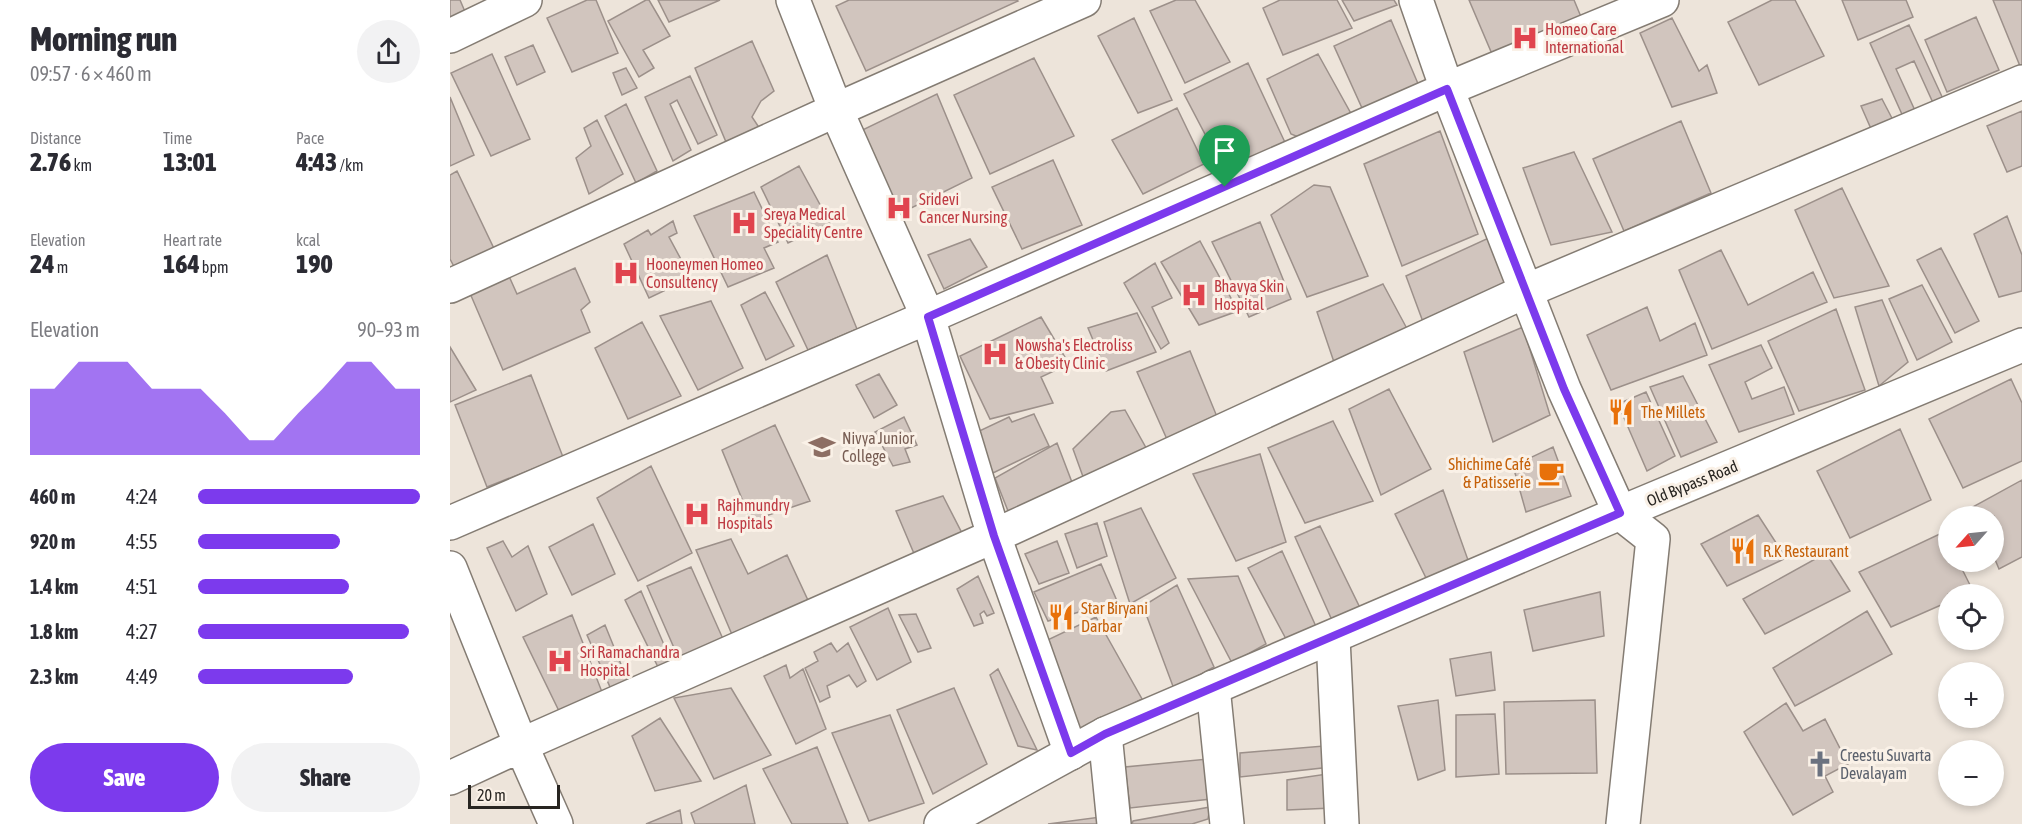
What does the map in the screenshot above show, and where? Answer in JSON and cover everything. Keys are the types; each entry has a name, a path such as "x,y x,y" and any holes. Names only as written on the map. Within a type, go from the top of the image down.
{"street":[{"path":"450,36 525,0"},
{"path":"793,0 836,110 928,317 994,536 1071,753"},
{"path":"450,286 1084,0"},
{"path":"1416,0 1447,89 1564,389 1620,513 1653,539 1623,824"},
{"path":"450,523 928,317 1447,89 1662,0"},
{"path":"450,778 994,536 1526,291 2022,82"},
{"name":"Old Bypass Road","path":"941,824 1105,734 1620,513 2021,348"},
{"path":"450,568 521,745 556,824"},
{"path":"1333,638 1342,824"},
{"path":"1213,687 1227,824"},
{"path":"1105,734 1114,824"}],"building":[{"path":"450,0 460,0 466,14 450,20"},
{"path":"587,0 596,0 618,53 572,72 547,18"},
{"path":"649,0 670,36 643,50 654,68 639,77 608,21"},
{"path":"658,0 720,0 669,22"},
{"path":"849,0 1018,1 866,71 836,6"},
{"path":"1176,0 1195,0 1230,62 1185,83 1150,11"},
{"path":"1280,0 1337,0 1352,28 1283,55 1263,8"},
{"path":"1342,0 1394,0 1397,5 1354,21"},
{"path":"1469,0 1574,0 1584,24 1495,61"},
{"path":"1772,0 1795,0 1824,56 1759,85 1728,22"},
{"path":"1842,0 1906,0 1913,17 1858,40"},
{"path":"1993,0 2022,0 2022,71"},
{"path":"1976,17 1999,70 1947,92 1925,40"},
{"path":"1134,18 1172,100 1138,113 1098,36"},
{"path":"1672,18 1699,71 1707,65 1717,93 1672,107 1640,33"},
{"path":"1391,20 1419,86 1362,108 1334,46"},
{"path":"1909,25 1944,101 1934,105 1914,61 1896,69 1917,115 1905,121 1870,43"},
{"path":"752,41 774,91 761,101 752,117 760,129 726,142 695,68"},
{"path":"533,45 545,72 517,85 505,57"},
{"path":"492,54 530,139 491,156 451,73"},
{"path":"1318,54 1354,119 1308,141 1291,134 1267,79"},
{"path":"1034,58 1074,136 990,174 954,95"},
{"path":"1248,63 1289,151 1228,178 1184,94"},
{"path":"626,68 637,88 622,95 613,73"},
{"path":"690,76 717,135 698,144 677,100 670,104 691,150 673,161 645,97"},
{"path":"937,94 972,178 893,217 852,135"},
{"path":"450,97 474,155 450,166"},
{"path":"1882,99 1895,124 1872,131 1861,106"},
{"path":"626,104 657,171 636,183 605,116"},
{"path":"1177,108 1204,164 1143,194 1112,140"},
{"path":"2022,111 2022,166 2007,172 1987,126"},
{"path":"597,120 623,174 589,194 576,158 591,146 584,128"},
{"path":"1681,121 1711,193 1624,231 1593,159"},
{"path":"1440,131 1478,234 1402,266 1364,164"},
{"path":"1574,152 1612,232 1551,245 1523,168"},
{"path":"1053,160 1082,225 1022,249 992,187"},
{"path":"799,166 830,223 788,243 761,187"},
{"path":"457,171 499,259 460,278 450,259 450,175"},
{"path":"1314,185 1330,187 1368,276 1307,297 1271,215"},
{"path":"1842,188 1889,286 1834,298 1795,210"},
{"path":"754,192 778,242 764,248 774,268 728,287 694,216"},
{"path":"2007,216 2022,255 2022,291 1999,297 1974,234"},
{"path":"673,221 677,233 669,237 691,278 649,298 624,244 648,230 651,235"},
{"path":"1260,222 1291,299 1249,317 1212,242"},
{"path":"1493,236 1513,293 1426,330 1406,276"},
{"path":"970,239 987,267 944,289 928,255"},
{"path":"1200,241 1238,311 1199,325 1161,262"},
{"path":"1941,248 1979,321 1955,333 1917,260"},
{"path":"1721,250 1748,305 1813,272 1827,302 1712,349 1679,270"},
{"path":"827,255 857,329 808,350 776,282"},
{"path":"1155,263 1172,298 1152,307 1169,343 1161,349 1124,283"},
{"path":"575,268 590,302 581,310 590,332 503,370 469,291 508,274 517,294"},
{"path":"1383,284 1412,338 1336,368 1317,312"},
{"path":"1922,285 1952,342 1917,360 1889,299"},
{"path":"765,292 794,346 766,360 741,305"},
{"path":"1882,300 1908,362 1879,386 1855,307"},
{"path":"711,301 743,368 698,390 660,316"},
{"path":"1647,307 1660,341 1695,323 1707,355 1611,390 1587,335"},
{"path":"1836,309 1865,390 1799,411 1768,341"},
{"path":"1137,313 1156,352 1106,371 1088,328"},
{"path":"1041,317 1069,364 1041,377 1053,403 990,419 960,356"},
{"path":"642,322 681,396 628,419 595,348"},
{"path":"1523,327 1550,415 1493,442 1464,352"},
{"path":"1761,345 1772,368 1745,382 1752,399 1784,387 1794,414 1739,432 1709,365"},
{"path":"450,347 476,390 450,402"},
{"path":"1190,351 1220,424 1170,446 1137,372"},
{"path":"879,374 897,405 874,418 856,385"},
{"path":"531,375 563,457 487,487 455,405"},
{"path":"1683,376 1717,442 1681,457 1650,387"},
{"path":"2011,379 2022,403 2022,461 1963,488 1929,419"},
{"path":"1389,389 1431,469 1381,495 1349,409"},
{"path":"1646,392 1675,456 1647,471 1618,404"},
{"path":"1125,410 1150,455 1086,485 1073,449 1111,412"},
{"path":"1034,414 1049,446 993,473 975,433 1009,417 1012,422"},
{"path":"904,417 917,445 905,449 910,462 893,466 875,432"},
{"path":"1333,421 1373,501 1305,523 1268,448"},
{"path":"775,425 810,501 751,521 722,450"},
{"path":"1900,429 1931,500 1850,538 1817,471"},
{"path":"1057,443 1073,485 1010,516 995,478"},
{"path":"1553,447 1571,496 1526,512 1513,466"},
{"path":"1260,454 1286,542 1236,561 1193,474"},
{"path":"651,466 692,553 638,581 597,498"},
{"path":"2022,480 2022,557 2004,566 2004,506 1974,506"},
{"path":"1443,490 1468,560 1427,580 1395,514"},
{"path":"943,496 966,541 918,563 896,511"},
{"path":"1141,508 1176,578 1130,604 1104,522"},
{"name":"R.K Restaurant","path":"1758,515 1786,558 1727,586 1701,544"},
{"path":"1097,523 1107,556 1077,568 1065,534"},
{"path":"593,524 615,574 572,595 549,547"},
{"path":"1320,526 1363,614 1335,627 1295,537"},
{"path":"1938,535 1938,572 1964,572 1970,584 1938,584 1938,606 1891,627 1859,572"},
{"path":"731,539 748,574 787,555 812,609 736,644 696,550"},
{"path":"503,541 512,557 528,546 547,594 516,611 487,548"},
{"path":"1057,541 1069,573 1039,584 1025,554"},
{"path":"1282,551 1318,631 1286,639 1248,568"},
{"path":"1826,553 1850,591 1765,634 1743,599"},
{"path":"1101,564 1117,601 1048,621 1034,592"},
{"path":"691,567 723,639 678,657 647,586"},
{"path":"978,576 994,613 987,616 984,611 980,614 983,623 974,626 957,589"},
{"path":"1238,576 1266,644 1232,663 1188,579"},
{"path":"1177,585 1214,667 1174,689 1143,606"},
{"path":"641,591 671,661 658,667 625,600"},
{"path":"1600,592 1604,636 1533,651 1524,610"},
{"path":"888,608 911,662 877,680 850,627"},
{"path":"1867,611 1892,654 1795,706 1773,668"},
{"path":"916,614 931,648 918,652 899,615"},
{"path":"572,615 602,692 559,711 523,637"},
{"path":"1096,617 1142,699 1077,732 1039,644"},
{"path":"605,625 631,689 614,696 587,635"},
{"path":"831,643 837,652 848,643 866,681 857,687 849,675 827,686 830,697 820,702 805,668 818,661 814,652"},
{"path":"1491,652 1495,690 1456,696 1450,659"},
{"path":"786,665 790,678 803,669 826,729 796,744 764,676"},
{"path":"998,669 1037,750 1018,746 990,675"},
{"path":"731,688 771,755 714,779 674,698"},
{"path":"954,688 987,764 933,794 897,710"},
{"path":"1438,700 1445,770 1418,780 1398,706"},
{"path":"1595,700 1597,773 1506,774 1504,702"},
{"path":"1786,703 1803,731 1825,719 1848,764 1825,776 1833,792 1793,815 1744,732"},
{"path":"1495,714 1499,774 1456,777 1456,715"},
{"path":"890,715 924,803 869,821 832,733"},
{"path":"660,718 701,781 655,791 632,736"},
{"path":"1324,746 1331,767 1240,777 1240,753"},
{"path":"817,747 848,824 792,824 763,769"},
{"path":"1208,759 1211,799 1130,808 1125,767"},
{"path":"1327,774 1332,808 1287,810 1287,780"},
{"path":"746,785 755,824 695,824 691,813"},
{"path":"1210,807 1208,819 1192,824 1132,824 1133,821"},
{"path":"680,810 682,824 646,824"},
{"path":"1108,816 1109,824 1048,824"}],"place":[{"name":"Homeo Care International","path":"1525,38"},
{"name":"Sridevi Cancer Nursing","path":"899,208"},
{"name":"Sreya Medical Speciality Centre","path":"744,223"},
{"name":"Hooneymen Homeo Consultency","path":"626,273"},
{"name":"Bhavya Skin Hospital","path":"1194,295"},
{"name":"Nowsha's Electroliss & Obesity Clinic","path":"995,354"},
{"name":"The Millets","path":"1621,412"},
{"name":"Nivya Junior College","path":"822,447"},
{"name":"Shichime Café & Patisserie","path":"1551,473"},
{"name":"Rajhmundry Hospitals","path":"697,514"},
{"name":"R.K Restaurant","path":"1743,551"},
{"name":"Star Biryani Darbar","path":"1061,617"},
{"name":"Sri Ramachandra Hospital","path":"560,661"},
{"name":"Creestu Suvarta Devalayam","path":"1820,764"}],"route":[{"path":"1447,89 1564,389 1620,513 1105,734 1071,753 994,536 928,317 1225,187 1447,89"}]}
